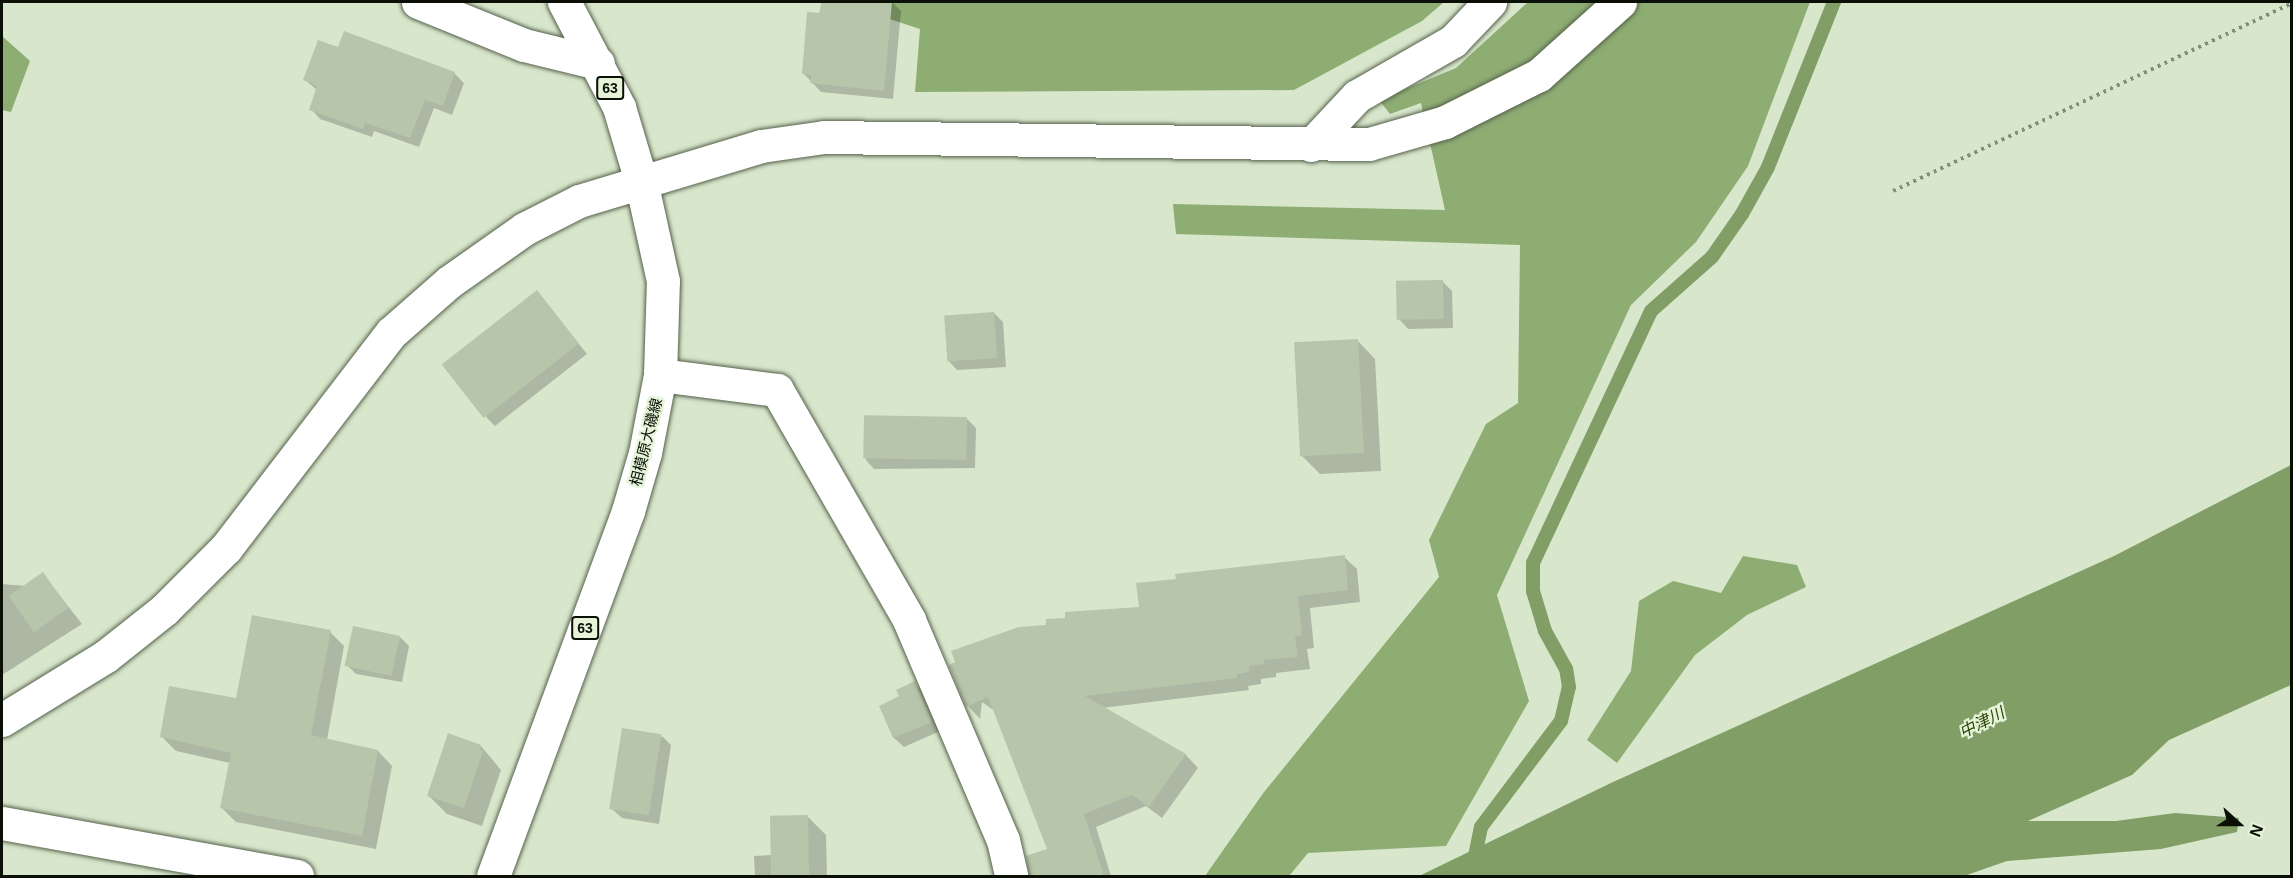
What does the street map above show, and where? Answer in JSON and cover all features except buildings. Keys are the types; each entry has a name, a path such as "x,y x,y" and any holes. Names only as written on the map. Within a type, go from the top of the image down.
{"street":[{"path":"418,2 524,45 598,63"},
{"name":"相模原大磯線","path":"493,876 628,511 645,453 660,375 663,281 641,181 619,107 598,63 564,2"},
{"path":"1311,145 1357,96 1453,41 1490,2"},
{"path":"2,720 106,656 165,609 226,548 391,333 449,282 531,226 579,201 761,146 824,137 886,135 1311,145 1368,144 1406,135 1491,102 1539,75 1620,2"},
{"path":"660,375 777,390 909,620 1003,840 1011,876"},
{"path":"2,823 297,876"}],"path":[{"path":"1893,191 2292,3"}],"shaded area":[{"path":"838,2 1444,2 1422,21 1294,90 915,92 920,29"},
{"path":"1528,2 1810,2 1748,166 1696,242 1631,305 1497,595 1529,701 1446,846 1308,853 1289,876 1205,876 1264,792 1439,577 1429,540 1486,424 1518,403 1520,245 1176,234 1173,204 1445,210 1421,103 1390,114 1379,100 1456,68"},
{"path":"2,36 30,61 11,112 2,110"},
{"path":"1743,556 1797,565 1806,587 1747,615 1695,655 1617,763 1587,740 1631,671 1639,601 1673,581 1721,593"}],"water":[{"name":"中津川","path":"2291,465 2291,685 2169,740 2132,775 2028,821 2116,821 2175,813 2239,818 2237,832 2161,849 2007,861 1964,876 1419,876 1613,782 2114,556"}],"waterway":[{"path":"1471,876 1481,827 1561,721 1569,687 1566,669 1545,631 1533,591 1533,563 1651,311 1712,257 1742,214 1768,167 1834,2"}]}
